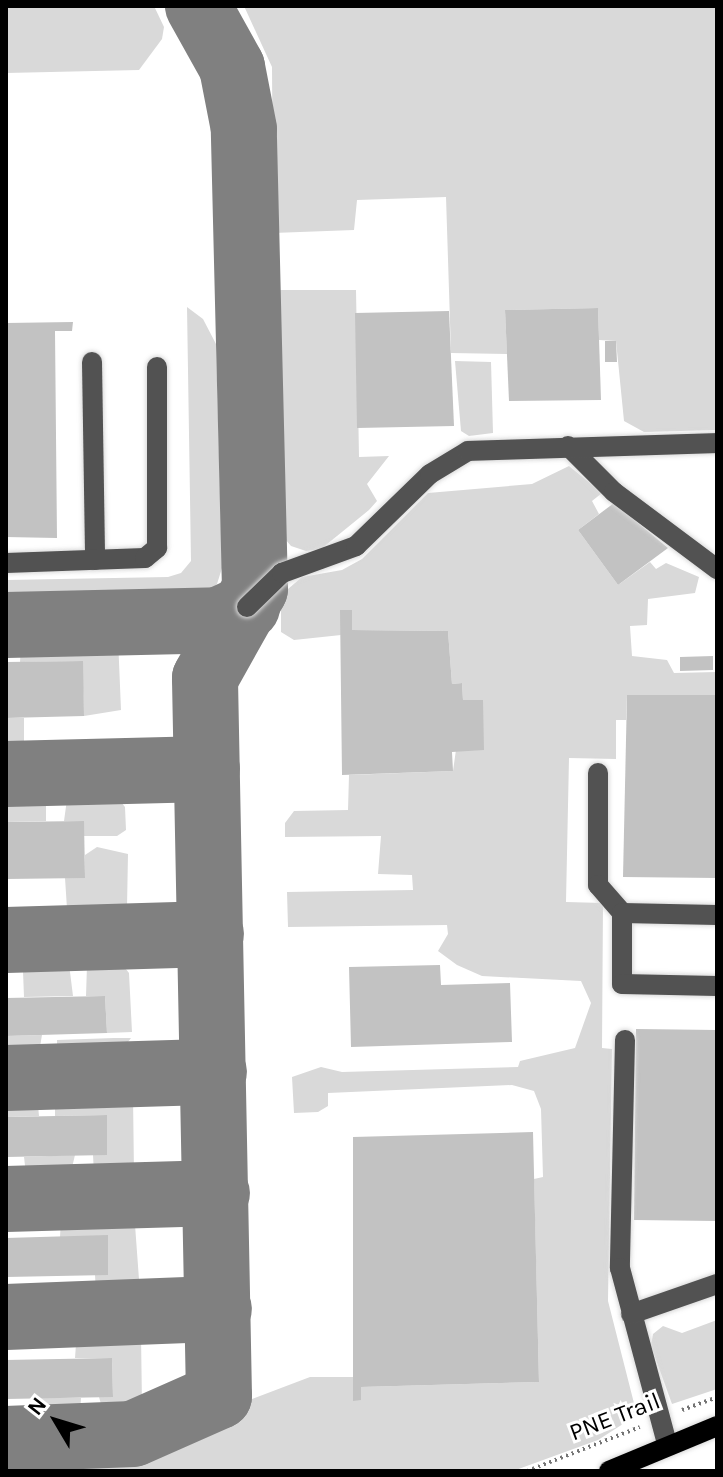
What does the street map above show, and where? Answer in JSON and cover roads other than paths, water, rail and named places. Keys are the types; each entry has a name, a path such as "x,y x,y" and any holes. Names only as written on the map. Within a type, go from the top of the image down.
{"main road":[{"path":"609,1471 667,1444 717,1426"}],"lane":[{"path":"92,362 95,560"},
{"path":"6,563 145,558 157,548 157,367"},
{"path":"247,607 282,573 356,546 430,474 468,451 717,443"},
{"path":"568,446 614,492 717,569"},
{"path":"598,773 598,885 622,913 622,984 717,986"},
{"path":"622,913 717,915"},
{"path":"625,1040 620,1268 658,1420 667,1444"},
{"path":"631,1314 717,1284"}]}
